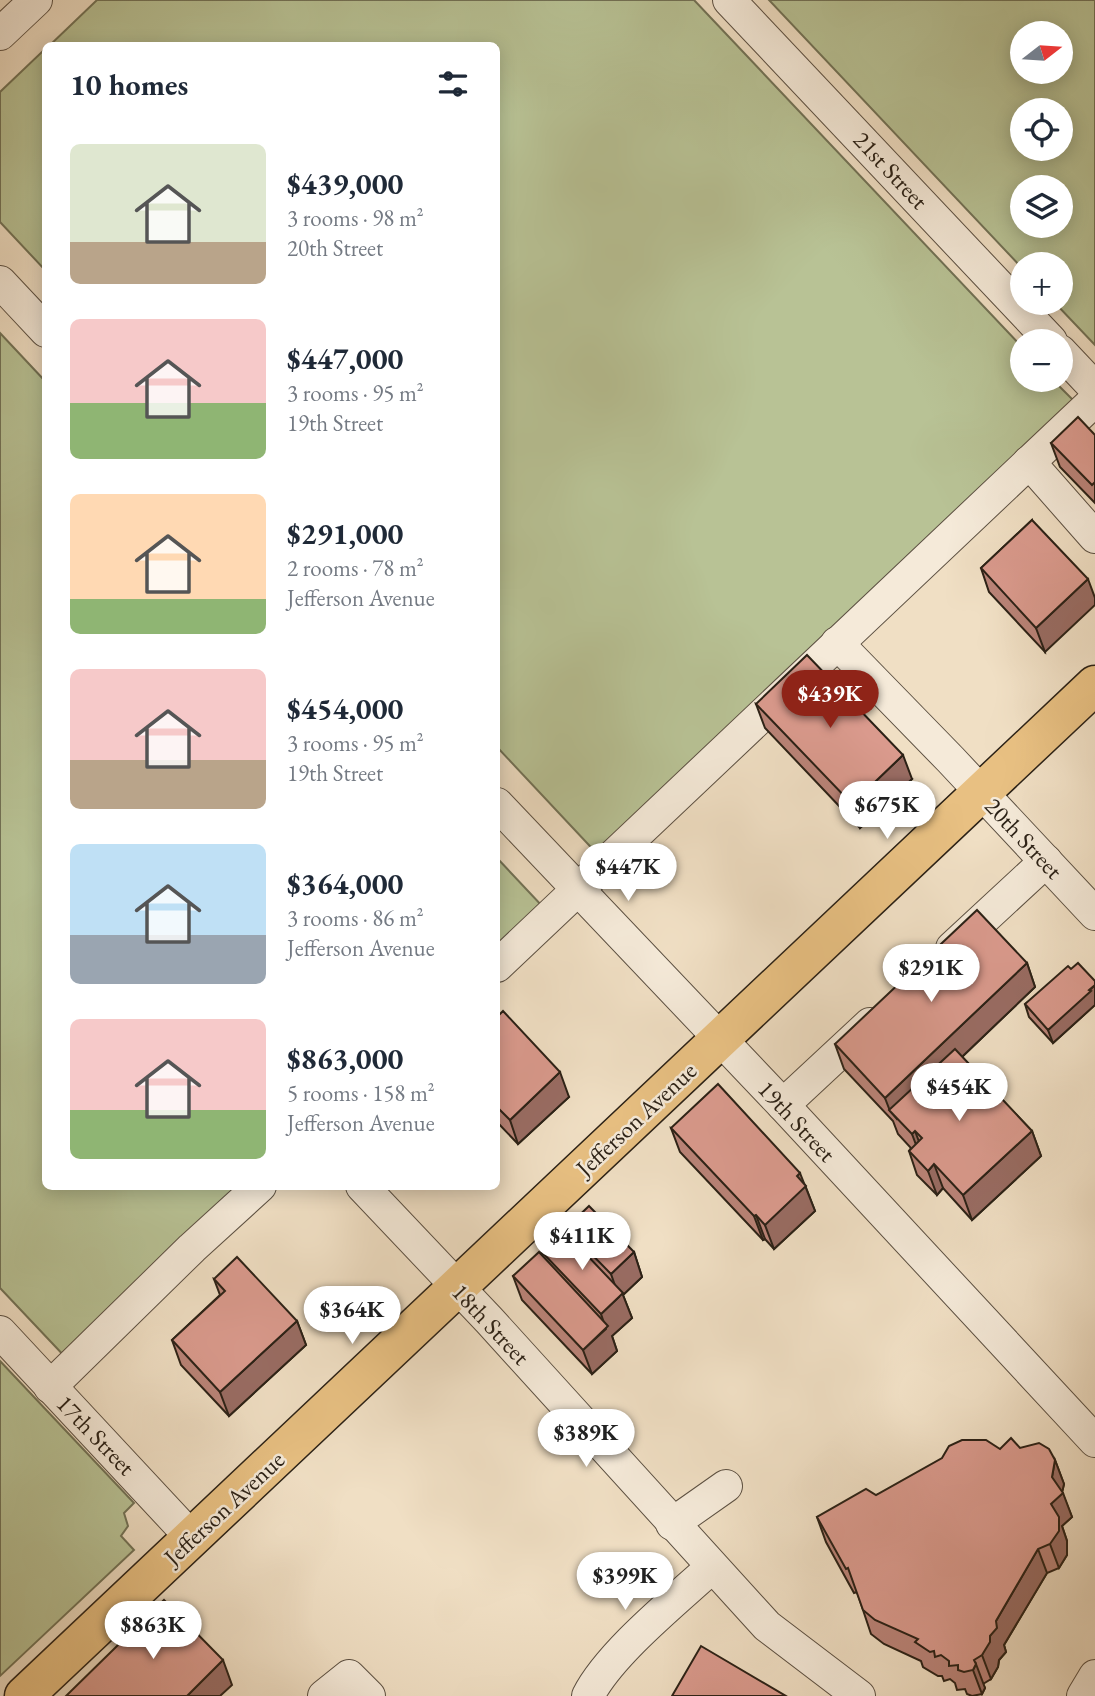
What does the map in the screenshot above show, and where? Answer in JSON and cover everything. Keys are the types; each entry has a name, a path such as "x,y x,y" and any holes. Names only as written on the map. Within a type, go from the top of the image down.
{"main road":[{"name":"Jefferson Avenue","path":"24,1696 1095,685"}],"street":[{"path":"0,34 36,0"},
{"name":"21st Street","path":"729,0 1040,329"},
{"path":"0,282 42,327"},
{"path":"1073,365 1095,388"},
{"path":"500,962 1095,400"},
{"path":"1029,462 1095,537"},
{"name":"20th Street","path":"837,643 1095,914"},
{"name":"19th Street","path":"500,807 783,1105 1095,1441"},
{"path":"933,966 1046,861"},
{"path":"783,1105 893,1003"},
{"path":"50,1387 192,1248 256,1190"},
{"name":"18th Street","path":"366,1190 767,1626 859,1696"},
{"name":"17th Street","path":"0,1332 192,1538"},
{"path":"672,1524 726,1486"},
{"path":"588,1696 619,1655 712,1567"},
{"path":"324,1696 349,1676 369,1696"},
{"path":"1083,1696 1095,1676"}],"green space":[{"path":"97,0 694,0 1010,334 1010,392 1065,392 1078,405 602,859 500,750 500,42 53,42"},
{"path":"769,0 1095,0 1095,345 1066,315 1073,315 1073,252 1010,252 1010,255"},
{"path":"42,52 42,267 0,222 0,92"},
{"path":"0,333 42,378 42,1190 249,1190 69,1361 0,1288"},
{"path":"500,861 544,908 500,950"},
{"path":"0,1361 134,1503 124,1513 128,1526 121,1536 134,1550 0,1676"}],"building":[{"path":"1078,417 1095,435 1095,482 1092,485 1051,443"},
{"path":"1032,520 1088,579 1036,628 981,568"},
{"path":"807,655 903,755 852,804 756,704"},
{"path":"977,910 1027,963 885,1098 835,1044"},
{"path":"1078,963 1095,981 1095,985 1048,1030 1025,1004 1068,966 1071,969"},
{"path":"503,1011 560,1072 510,1120 500,1110 500,1014"},
{"path":"955,1049 1032,1131 963,1195 934,1164 928,1171 909,1151 922,1138 915,1131 912,1134 889,1110"},
{"path":"718,1084 800,1173 797,1176 806,1186 765,1225 671,1128"},
{"path":"589,1206 634,1252 611,1274 566,1228"},
{"path":"563,1230 623,1293 601,1314 541,1251"},
{"path":"539,1252 608,1326 583,1350 513,1276"},
{"path":"237,1257 297,1321 220,1392 172,1340 225,1291 214,1279"},
{"path":"1011,1438 1020,1448 1039,1443 1049,1449 1055,1460 1052,1477 1063,1493 1051,1504 1059,1517 1059,1531 1050,1544 1038,1549 996,1621 997,1628 990,1636 990,1642 982,1655 974,1660 976,1664 973,1670 964,1672 958,1670 958,1665 949,1666 949,1661 941,1655 935,1657 934,1651 930,1652 915,1642 918,1639 875,1620 863,1610 848,1568 846,1569 817,1517 866,1489 876,1495 942,1458 949,1446 962,1440 986,1440 1000,1449"},
{"path":"164,1600 223,1660 187,1696 66,1696"},
{"path":"701,1646 786,1696 672,1696"}]}
